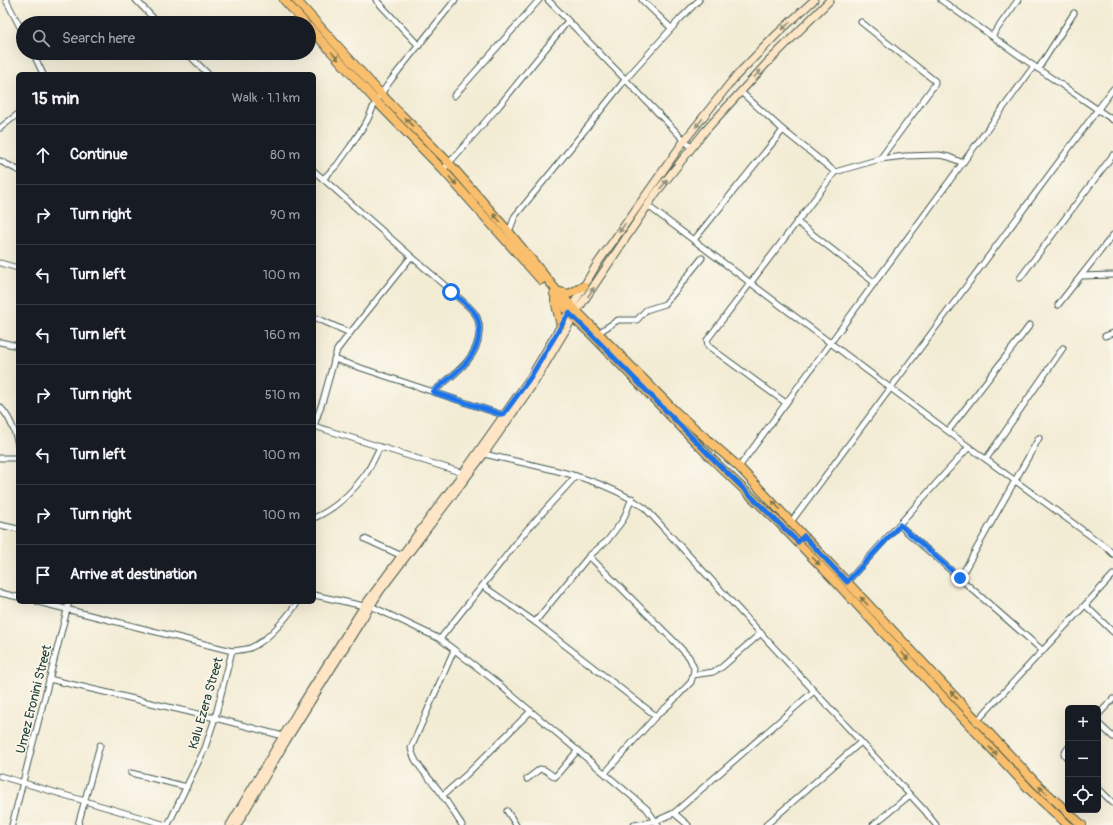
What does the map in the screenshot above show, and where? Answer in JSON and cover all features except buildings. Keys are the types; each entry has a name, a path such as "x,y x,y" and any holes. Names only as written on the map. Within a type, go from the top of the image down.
{"main road":[{"path":"284,0 299,16"},
{"path":"296,0 310,16"},
{"path":"237,825 367,606 484,454 534,384 573,312 584,286 597,264 684,141 735,77 814,0"},
{"path":"230,825 283,736 400,556 463,473 530,378 561,326 573,312 656,193 705,131 766,64 830,0"},
{"path":"316,23 443,170 555,292 591,334 707,453 798,542 1030,790 1068,825"},
{"path":"316,34 379,97 449,163 509,232 555,292 561,326"},
{"path":"555,292 569,294 584,286"},
{"path":"573,312 598,333 676,412 739,467 1037,784 1082,825"},
{"path":"798,542 804,536"}],"street":[{"path":"6,0 16,19"},
{"path":"136,0 151,16"},
{"path":"376,0 419,46"},
{"path":"323,179 337,165 368,121 379,97 455,0"},
{"path":"454,96 539,0"},
{"path":"548,0 692,148"},
{"path":"642,0 671,28"},
{"path":"509,232 515,216 554,170 625,80 671,28 699,0"},
{"path":"940,0 1113,120"},
{"path":"992,36 1018,0"},
{"path":"739,467 874,283 1036,67 1074,13"},
{"path":"443,170 499,106 568,21"},
{"path":"861,22 935,81 935,84 880,159"},
{"path":"36,60 42,72"},
{"path":"194,60 206,72"},
{"path":"791,522 1113,89"},
{"path":"741,92 783,130 835,172"},
{"path":"0,128 16,116"},
{"path":"694,240 783,130"},
{"path":"786,403 707,344 707,340 835,172 880,159 905,156 939,155 949,157 963,164"},
{"path":"1020,278 1113,155"},
{"path":"0,161 16,169"},
{"path":"316,173 468,306 476,316 480,326 479,342 474,354 461,368 433,392"},
{"path":"648,206 969,447 1107,548 1113,554"},
{"path":"797,222 874,283"},
{"path":"1058,305 1113,235"},
{"path":"316,420 337,350 411,257"},
{"path":"598,333 618,320 636,320 646,310 665,304 702,258"},
{"path":"0,263 16,267"},
{"path":"1081,276 1113,275"},
{"path":"316,318 350,333"},
{"path":"948,431 1030,325"},
{"path":"1105,336 1113,333"},
{"path":"0,342 16,346"},
{"path":"986,459 1063,348"},
{"path":"334,359 503,415"},
{"path":"0,407 7,414 16,436"},
{"path":"316,427 463,473"},
{"path":"960,578 1039,438"},
{"path":"316,517 322,515 337,504 351,490 367,471 380,447"},
{"path":"847,582 969,447"},
{"path":"484,454 586,478 632,498 645,508 936,825"},
{"path":"0,458 16,458"},
{"path":"440,639 525,532 576,476"},
{"path":"535,622 589,556 607,541 623,520 632,498"},
{"path":"0,525 16,529"},
{"path":"900,525 1043,651"},
{"path":"365,539 400,556"},
{"path":"589,556 689,657 694,668 694,675 690,682 670,704 656,716 605,773"},
{"path":"971,727 1113,575"},
{"path":"483,586 535,622 656,716"},
{"path":"0,592 16,596"},
{"path":"316,595 367,606 440,639 495,681 647,808 657,823"},
{"path":"46,604 232,651 250,648 268,637 296,604"},
{"name":"Umez Eronini Street","path":"12,825 68,604"},
{"path":"1085,605 1113,632"},
{"path":"694,675 713,672 722,667 761,633"},
{"path":"454,650 410,748 416,762 462,825"},
{"name":"Kalu Ezera Street","path":"167,825 205,748 215,718 232,651"},
{"path":"49,679 215,718 283,736"},
{"path":"634,825 657,823 674,813 814,691"},
{"path":"1101,712 1113,699"},
{"path":"442,796 465,776 531,711"},
{"path":"1101,726 1113,737"},
{"path":"766,825 861,742"},
{"path":"78,825 100,745"},
{"path":"527,779 540,769 545,770 555,777 578,750"},
{"path":"131,773 187,787"},
{"path":"0,776 167,825"},
{"path":"1101,791 1113,803"},
{"path":"873,825 910,795"},
{"path":"507,811 516,825"},
{"path":"674,813 688,825"}],"route":[{"path":"451,292 468,306 476,316 480,326 479,342 474,354 461,368 433,392 503,415 530,378 569,313 712,458 798,542 804,536 847,582 900,525 960,578"}]}
